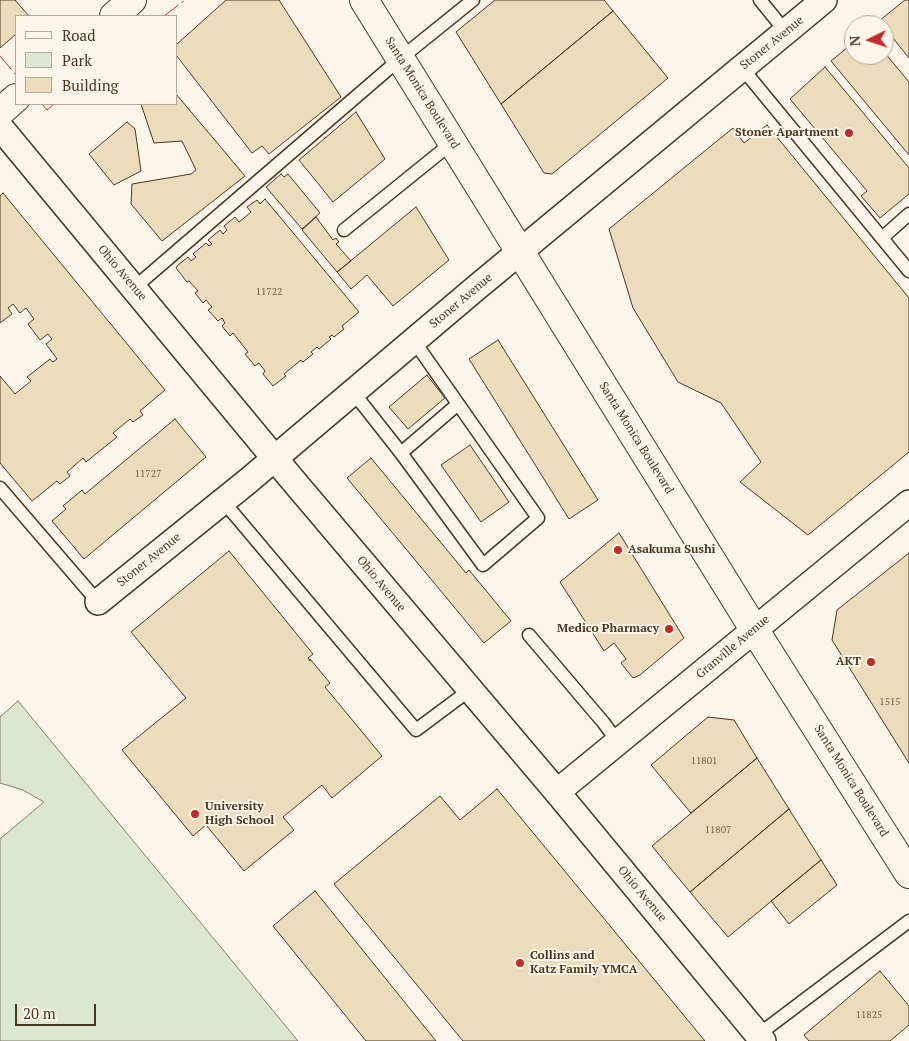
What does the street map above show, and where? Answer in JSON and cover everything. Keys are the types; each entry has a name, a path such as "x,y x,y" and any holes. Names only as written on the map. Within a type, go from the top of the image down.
{"main road":[{"path":"115,15 132,0"},
{"name":"Santa Monica Boulevard","path":"364,0 754,629 909,874"},
{"path":"0,112 15,99"}],"street":[{"name":"Stoner Avenue","path":"98,602 275,458 824,0"},
{"name":"Ohio Avenue","path":"0,126 275,458 471,689 761,1038"},
{"name":"Granville Avenue","path":"557,792 909,502"}],"lane":[{"path":"134,288 401,58 473,0"},
{"path":"760,0 786,32"},
{"path":"742,68 909,271"},
{"path":"344,230 452,142"},
{"path":"882,238 909,214"},
{"path":"353,392 401,453 483,565 538,518 414,341"},
{"path":"401,453 458,404"},
{"path":"0,488 98,602"},
{"path":"222,501 416,730 471,689"},
{"path":"529,635 618,742"},
{"path":"761,1038 909,921"}],"green space":[{"path":"18,701 298,1041 0,1041 0,839 44,802 23,790 0,783 0,717"}],"building":[{"path":"0,0 15,0 28,15 15,15 15,35 0,48"},
{"path":"226,0 279,0 341,97 269,154 262,146 252,153 178,58 178,43"},
{"path":"495,0 604,0 613,11 501,104 456,32"},
{"path":"905,0 909,0 909,58 894,39 894,15 886,15"},
{"path":"613,11 668,78 552,174 544,173 501,104"},
{"path":"844,50 844,65 894,64 909,82 909,155 831,61"},
{"name":"Stoner Apartment","path":"825,67 909,168 909,194 880,218 861,196 867,191 790,99"},
{"path":"178,96 245,176 162,241 131,204 132,184 191,174 196,170 182,141 154,143 141,105 178,105"},
{"path":"356,112 385,159 333,202 299,160"},
{"path":"127,122 135,129 141,171 114,185 89,154"},
{"path":"767,125 909,298 909,452 808,535 740,482 761,462 721,403 678,382 633,308 609,229 733,128 744,143"},
{"path":"281,174 284,177 288,174 320,213 302,229 266,187"},
{"path":"3,193 165,390 140,411 143,415 133,422 130,419 113,433 117,437 86,462 83,458 67,472 70,476 60,484 57,481 32,501 0,463 0,376 15,394 31,381 27,377 50,359 53,362 57,359 46,344 52,339 48,334 40,340 28,324 34,319 26,308 20,313 13,304 8,308 12,314 0,323 0,196"},
{"path":"265,199 359,312 342,326 344,329 334,337 332,335 329,337 331,339 319,349 317,347 311,352 313,354 303,362 301,360 284,374 286,376 273,386 263,374 265,371 259,363 255,366 245,354 248,352 233,333 230,336 222,326 225,323 222,318 218,321 208,310 212,307 206,300 203,303 195,293 198,291 189,281 187,282 176,268 188,257 191,261 196,257 193,254 206,243 209,246 212,244 208,240 220,230 223,234 227,230 224,226 235,217 239,222 251,212 247,207 257,200 260,204"},
{"path":"416,207 449,260 393,306 367,275 351,289 337,272"},
{"path":"316,217 333,240 336,238 339,242 336,244 351,261 337,272 302,230"},
{"path":"498,340 598,500 569,519 469,359"},
{"path":"427,375 445,398 408,429 389,407"},
{"path":"175,419 206,457 84,559 52,521 66,509 63,506 82,490 85,494"},
{"path":"470,445 509,502 481,522 441,465"},
{"path":"371,458 466,573 469,570 511,621 484,643 347,478"},
{"path":"619,533 684,638 640,675 633,678 621,663 626,659 614,643 604,651 560,582"},
{"path":"229,551 313,654 308,658 330,683 325,687 382,756 332,798 322,785 283,817 294,830 244,871 206,825 193,836 122,750 186,698 131,632"},
{"path":"909,553 909,763 832,640 837,610"},
{"path":"708,717 734,720 757,758 691,813 651,765"},
{"path":"757,758 789,809 690,892 652,846"},
{"name":"Collins and Katz Family YMCA","path":"497,789 705,1041 463,1041 334,884 440,796 460,820"},
{"path":"789,809 821,860 728,937 690,892"},
{"path":"821,860 837,885 789,924 771,901"},
{"path":"315,891 436,1041 366,1041 273,926"},
{"path":"880,971 909,1006 909,1025 890,1041 809,1041 804,1035"}],"power":[{"path":"165,15 185,0"},
{"path":"0,56 15,74"},
{"path":"43,105 47,110 53,105"}],"place":[{"name":"Stoner Apartment","path":"849,133"},
{"name":"Asakuma Sushi","path":"618,550"},
{"name":"Medico Pharmacy","path":"669,629"},
{"name":"AKT","path":"871,662"},
{"name":"University High School","path":"195,814"},
{"name":"Collins and Katz Family YMCA","path":"520,963"}]}
